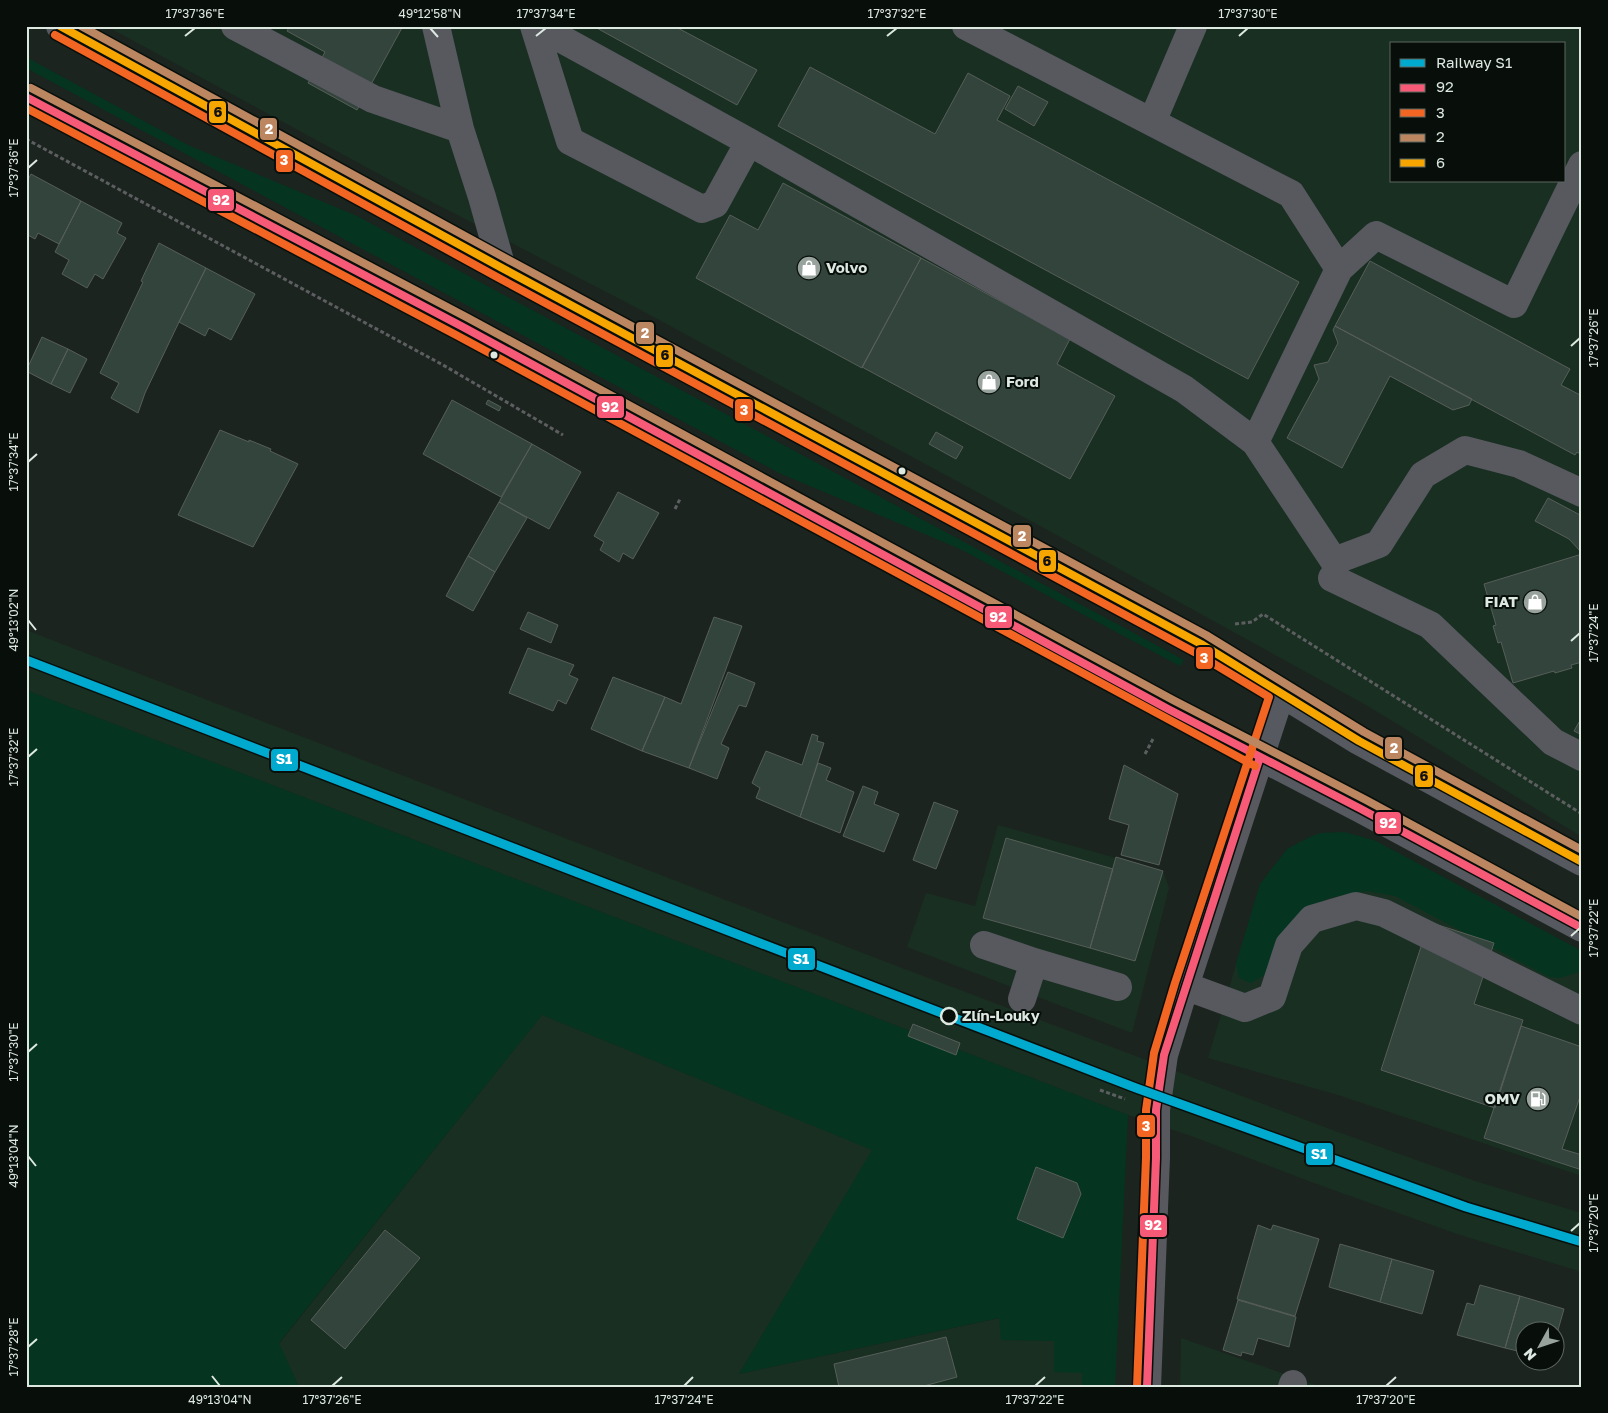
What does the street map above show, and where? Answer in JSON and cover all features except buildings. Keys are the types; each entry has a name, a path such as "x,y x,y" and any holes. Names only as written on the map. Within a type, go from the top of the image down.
{"main road":[{"path":"60,26 502,268 1192,639 1359,741 1582,862"},
{"path":"26,97 463,327 1260,757 1582,928"},
{"path":"1260,757 1281,693"}],"street":[{"path":"235,26 373,99 460,129"},
{"path":"436,26 460,129 482,196 502,268"},
{"path":"534,26 570,141 702,209 715,204 749,142"},
{"path":"538,26 749,142 1184,390 1255,442 1333,570 1430,625 1554,742 1582,757"},
{"path":"966,26 1291,194 1339,269"},
{"path":"1152,122 1193,26"},
{"path":"1255,442 1339,269 1376,235 1514,304 1582,165"},
{"path":"1333,570 1379,544 1423,475 1465,450 1519,464 1582,493"},
{"path":"1147,1387 1157,1096 1164,1055 1184,986 1260,757"},
{"path":"1184,986 1245,1008 1272,997 1289,945 1312,919 1356,906 1384,913 1582,1011"},
{"path":"984,945 1118,987"},
{"path":"1022,999 1034,962"}],"path":[{"path":"26,139 435,361 563,435"},
{"path":"675,509 680,499"},
{"path":"1232,624 1238,625 1252,622 1263,614 1582,814"}],"shaded area":[{"path":"106,26 1582,26 1582,837 1366,705 637,308 401,186"},
{"path":"26,630 902,968 1330,1129 1475,1181 1582,1213 1582,1272 1457,1234 1311,1182 1191,1136 1128,1115 26,690"},
{"path":"998,825 1163,871 1169,888 1132,1033 907,947 926,893 975,906"},
{"path":"1321,835 1582,953 1582,1176 1338,1095 1208,1058 1260,885 1281,858 1299,842"},
{"path":"542,1015 873,1150 739,1374 1000,1318 1002,1340 1054,1341 1082,1373 1082,1387 299,1387 279,1344"},
{"path":"1181,1338 1322,1387 1180,1387"}],"green space":[{"path":"26,57 188,145 357,216 1184,660 1180,666 960,549 779,473 26,68"},
{"path":"26,690 1128,1115 1115,1387 1082,1387 1082,1373 1054,1372 1054,1341 1001,1340 999,1318 739,1374 872,1150 542,1015 279,1343 299,1387 26,1387"},
{"path":"1344,832 1374,840 1582,951 1582,971 1560,978 1549,977 1395,896 1367,891 1329,898 1304,910 1269,972 1251,983 1239,978 1236,964 1260,884 1287,849 1320,833"}],"rail line":[{"name":"S1","path":"26,660 1136,1088 1466,1207 1582,1242"}],"transit line":[{"name":"6","path":"60,26 502,268 1201,644 1359,741 1582,862"},
{"name":"2","path":"81,26 507,259 1206,635 1364,732 1582,850"},
{"name":"3","path":"55,35 497,277 1196,653 1269,697 1175,983 1154,1053 1146,1110 1146,1158 1137,1387"},
{"name":"2","path":"31,88 468,318 1173,700 1366,800 1582,917"},
{"name":"92","path":"26,97 463,327 1168,709 1361,809 1582,928"},
{"name":"3","path":"26,108 458,336 1255,766"},
{"name":"92","path":"1147,1387 1156,1158 1156,1110 1164,1055 1260,757"}],"place":[{"name":"Volvo","path":"809,268"},
{"name":"Ford","path":"989,382"},
{"name":"FIAT","path":"1535,602"},
{"name":"Zlín-Louky","path":"949,1016"},
{"name":"OMV","path":"1538,1099"}]}
